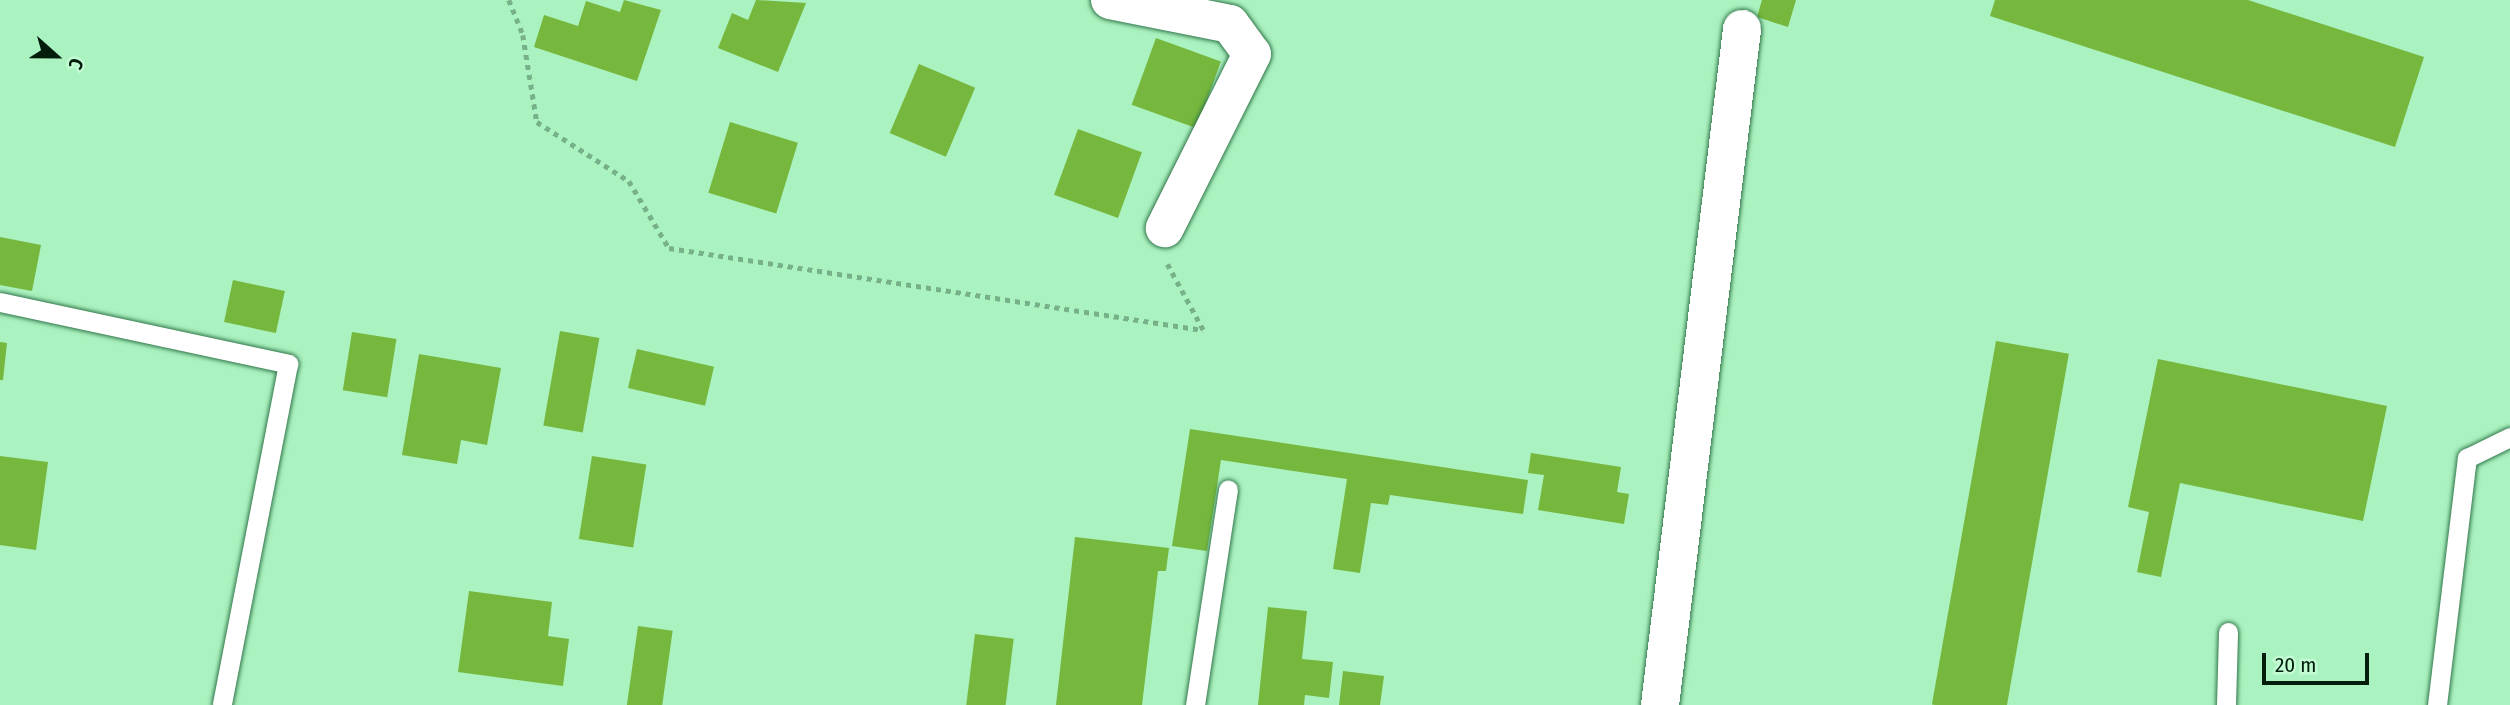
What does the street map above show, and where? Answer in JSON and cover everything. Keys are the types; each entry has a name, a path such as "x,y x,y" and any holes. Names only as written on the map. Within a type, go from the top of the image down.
{"street":[{"path":"1110,0 1230,24 1252,54 1165,228"},
{"path":"1660,705 1742,29"}],"lane":[{"path":"0,302 288,363 222,705"},
{"path":"2437,705 2467,458 2510,437"},
{"path":"1195,705 1228,490"},
{"path":"2226,705 2228,632"}],"path":[{"path":"509,0 523,35 537,122 629,181 669,248 1203,330 1167,270 1165,228"}],"building":[{"path":"624,0 661,10 637,81 534,47 544,15 578,26 586,1 620,12"},
{"path":"756,0 806,3 778,72 718,48 732,13 748,20"},
{"path":"1762,0 1796,0 1788,27 1757,17"},
{"path":"1995,0 2248,0 2424,57 2395,147 1990,16"},
{"path":"1156,38 1221,62 1197,128 1132,105"},
{"path":"919,64 975,88 946,157 890,133"},
{"path":"730,122 798,143 776,214 708,193"},
{"path":"1078,129 1142,152 1118,218 1054,195"},
{"path":"0,237 41,245 32,291 0,285"},
{"path":"233,280 285,291 276,333 224,322"},
{"path":"560,331 599,338 583,432 543,426"},
{"path":"352,332 396,339 387,397 343,390"},
{"path":"1996,341 2069,354 2007,705 1932,704"},
{"path":"0,342 7,343 3,380 0,380"},
{"path":"637,349 714,367 705,406 628,388"},
{"path":"419,354 501,368 487,445 461,440 457,464 402,455"},
{"path":"2158,359 2387,406 2363,521 2180,483 2161,577 2137,572 2149,512 2128,507"},
{"path":"1190,429 1528,480 1523,514 1390,495 1388,505 1371,503 1360,573 1333,569 1347,479 1221,460 1207,551 1172,546"},
{"path":"1531,453 1621,467 1617,492 1629,494 1624,524 1538,510 1544,475 1528,473"},
{"path":"0,456 48,462 36,550 0,545"},
{"path":"592,456 646,465 633,548 579,539"},
{"path":"1075,537 1169,548 1166,571 1158,571 1142,705 1056,705"},
{"path":"469,591 552,602 548,636 569,639 563,686 458,672"},
{"path":"1268,607 1307,611 1302,659 1333,662 1329,698 1305,695 1304,705 1258,705"},
{"path":"638,626 673,631 662,705 627,705"},
{"path":"975,634 1014,639 1006,705 966,705"},
{"path":"1343,671 1384,676 1380,705 1339,705"}]}
